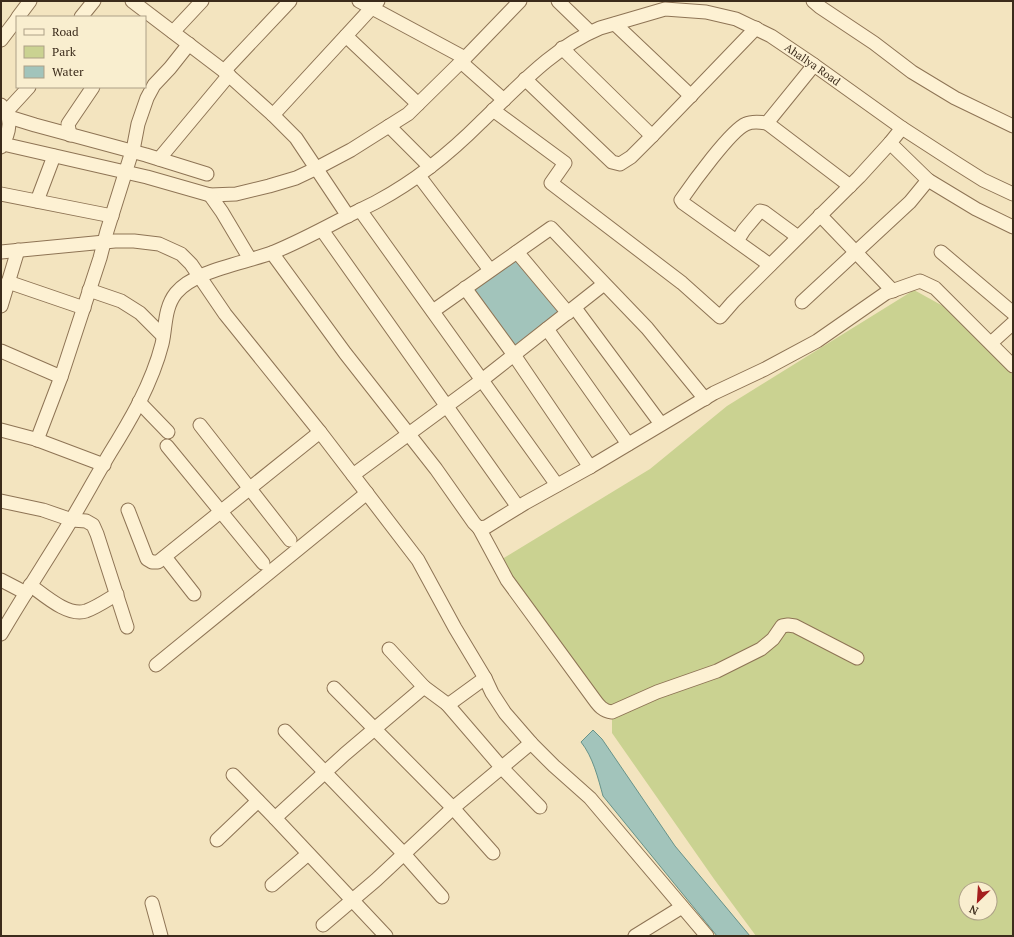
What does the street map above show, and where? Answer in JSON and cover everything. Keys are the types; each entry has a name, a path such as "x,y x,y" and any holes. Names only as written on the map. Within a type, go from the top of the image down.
{"street":[{"path":"19,16 30,1"},
{"path":"82,16 94,1"},
{"path":"132,1 148,17 173,32 226,73 273,115 296,138 348,216"},
{"path":"173,32 202,1"},
{"path":"159,159 226,73 290,1"},
{"path":"359,1 374,5 463,60 504,100"},
{"path":"6,111 9,130 2,146 125,172 210,195 236,194 296,178 317,168 408,114 520,1"},
{"path":"558,1 590,32"},
{"path":"813,1 874,43 912,72 955,98 1013,126"},
{"path":"273,115 374,5"},
{"name":"Ahallya Road","path":"1,634 122,436 152,374 162,346 166,311 173,296 182,286 200,276 272,253 322,230 400,189 419,176 461,142 543,63 562,48 590,32 667,5 736,19 756,28 814,65 902,128 983,180 1013,194"},
{"path":"1,40 16,21"},
{"path":"615,24 691,96"},
{"path":"525,79 612,162 620,164 631,156 652,136 756,28"},
{"path":"346,36 418,104"},
{"path":"37,440 61,377 90,290 132,152 138,124 154,85 189,44"},
{"path":"562,48 652,136"},
{"path":"767,123 814,65"},
{"path":"6,111 28,88"},
{"path":"70,135 68,124 91,88"},
{"path":"493,110 565,163 551,183 682,283 720,317 733,302 850,186 902,128"},
{"path":"6,111 70,135 159,159 207,174"},
{"path":"770,265 680,200 721,148 741,126 747,123 767,123 850,186"},
{"path":"389,126 430,167"},
{"path":"890,143 928,180 976,209 1013,227"},
{"path":"36,201 54,156"},
{"path":"419,176 490,270"},
{"path":"802,302 910,202 928,180"},
{"path":"1,194 112,216"},
{"path":"210,195 250,259"},
{"path":"360,210 557,485"},
{"path":"737,241 760,211 764,212 798,237"},
{"path":"820,215 893,291"},
{"path":"433,311 551,228 647,328 705,399"},
{"path":"322,230 518,507"},
{"path":"1,252 104,242 134,241 159,244 181,254 200,276 225,314 320,432 418,560 455,628 505,713 531,743 590,798 707,936"},
{"path":"1,306 18,250"},
{"path":"517,252 571,310 662,424"},
{"path":"941,252 1013,313"},
{"path":"272,253 331,334 436,469 479,528 507,580 594,699 606,711 612,712 657,692 723,668 761,649 772,639 782,626 795,626 857,658"},
{"path":"479,528 486,528 518,507 590,467 705,399 817,341 886,293 920,281 935,288 1013,366"},
{"path":"8,282 84,308"},
{"path":"352,475 482,380 604,284"},
{"path":"465,288 514,355 590,467"},
{"path":"90,290 121,301 140,313 163,336"},
{"path":"991,343 1013,323"},
{"path":"547,329 628,444"},
{"path":"1,351 61,377"},
{"path":"139,402 168,432"},
{"path":"200,425 290,540"},
{"path":"1,430 37,440 104,465"},
{"path":"128,510 147,559 152,562 158,562 320,432"},
{"path":"167,446 263,563"},
{"path":"156,665 367,493"},
{"path":"1,501 43,510 72,520 86,521 93,525 127,627"},
{"path":"165,557 194,594"},
{"path":"1,580 28,589 63,608 78,612 92,608 116,594"},
{"path":"388,649 424,687 446,704 502,768 540,807"},
{"path":"446,704 452,702 485,678"},
{"path":"275,818 324,772 424,687"},
{"path":"334,688 453,808 494,853"},
{"path":"284,731 404,854 442,897"},
{"path":"323,925 352,901 453,808 531,743"},
{"path":"233,775 386,936"},
{"path":"217,840 258,801"},
{"path":"272,885 308,854"},
{"path":"152,903 161,936"},
{"path":"635,936 682,907"}],"green space":[{"path":"914,290 943,306 1013,375 1013,936 756,936 714,879 612,733 612,715 499,561 650,469 727,406"}],"water":[{"path":"515,259 563,311 514,347 473,289"},
{"path":"593,730 602,739 675,846 750,936 717,936 603,796 592,761 581,742"}]}
